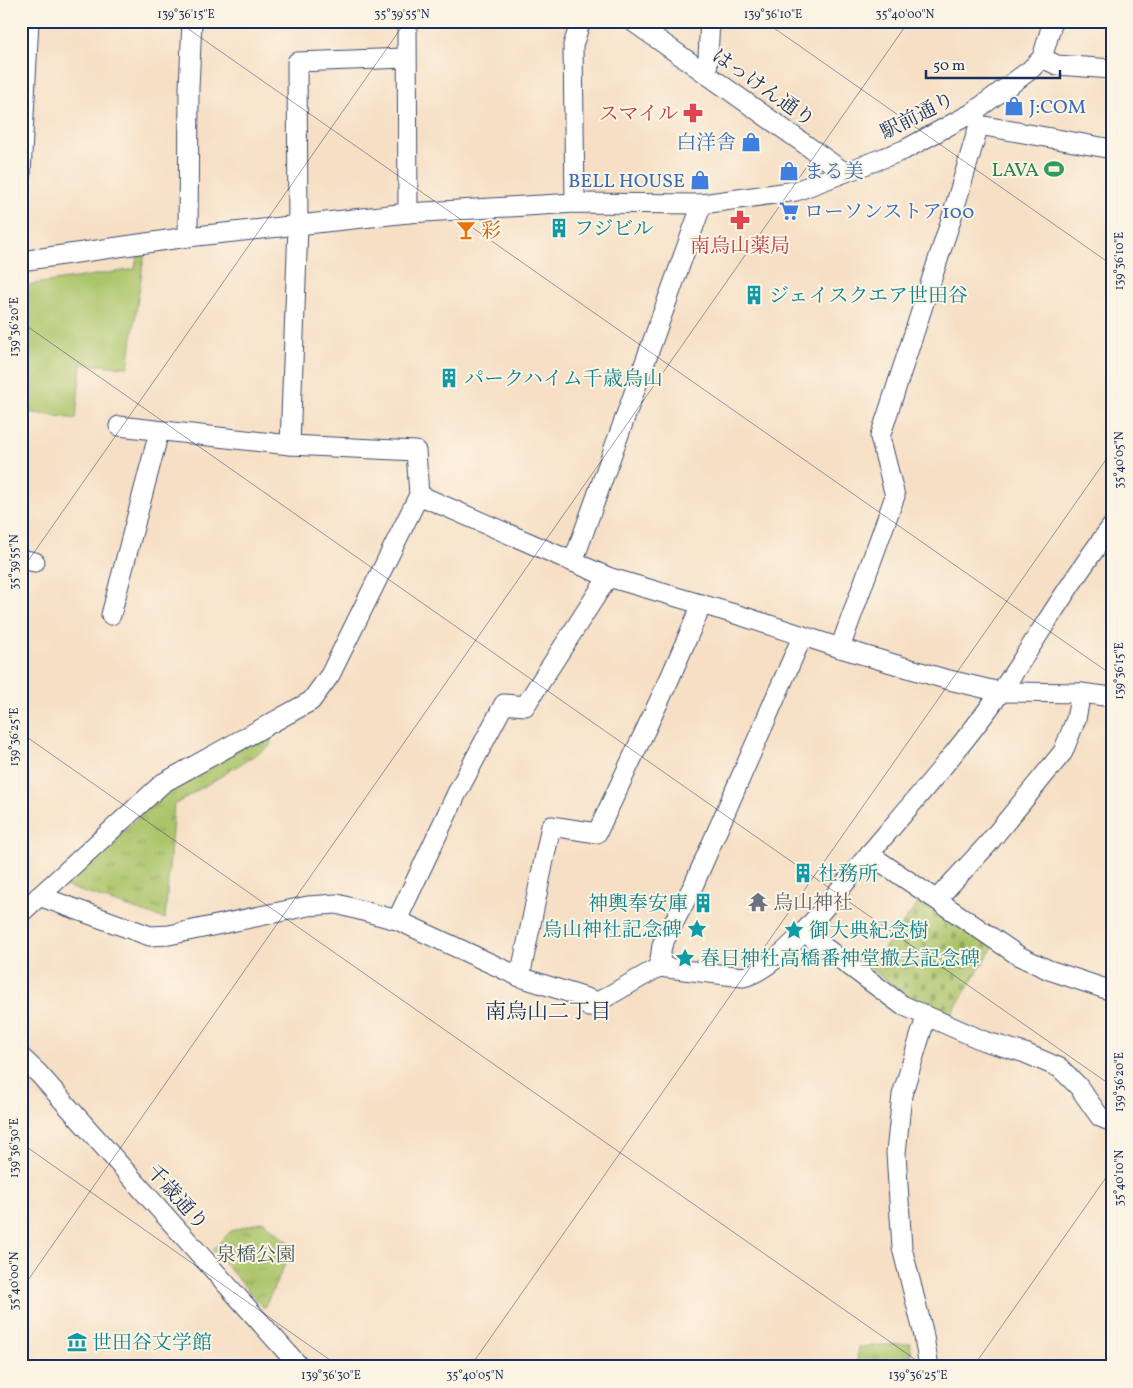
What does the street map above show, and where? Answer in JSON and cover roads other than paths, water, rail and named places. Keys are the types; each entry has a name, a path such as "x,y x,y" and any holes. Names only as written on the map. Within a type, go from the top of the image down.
{"street":[{"path":"21,173 29,21"},
{"path":"188,237 189,88 192,21"},
{"path":"407,21 408,213"},
{"path":"575,203 573,44 582,21"},
{"name":"はっけん通り","path":"632,21 844,172"},
{"path":"707,74 710,21"},
{"path":"1053,21 1042,58 1057,65 1112,69"},
{"path":"290,445 298,226 297,62 406,58"},
{"name":"駅前通り","path":"21,261 188,237 408,213 575,203 702,204 796,191 904,150 975,119 1042,58"},
{"path":"840,648 895,496 880,437 950,223 975,119 1112,149"},
{"path":"573,562 702,204"},
{"path":"21,913 163,784 311,701 330,675 419,495 416,451 290,445 159,432 119,426"},
{"path":"111,615 159,432"},
{"path":"419,495 608,577 945,679 1000,692 1081,693 1112,697"},
{"path":"39,896 150,936 169,935 308,906 337,904 397,920 520,977 592,1005 658,967 743,977 757,974 804,932 965,739 1000,692 1087,558 1112,526"},
{"path":"397,920 457,793 504,704 525,706 608,577"},
{"path":"520,977 550,826 597,832 670,680 702,604"},
{"path":"658,967 662,945 694,884 802,637"},
{"path":"937,899 987,845 1063,752 1076,719 1081,693"},
{"path":"870,854 1019,956 1049,970 1112,991"},
{"path":"804,932 902,1005 926,1017 1060,1068 1078,1086 1100,1116 1112,1122"},
{"path":"926,1017 902,1095 896,1153 902,1248 923,1331 929,1367"},
{"name":"千歳通り","path":"21,1057 39,1074 300,1367"}],"place":[{"name":"J:COM","path":"1014,106"},
{"name":"スマイル","path":"693,113"},
{"name":"白洋舎","path":"751,142"},
{"name":"LAVA","path":"1054,169"},
{"name":"まる美","path":"789,171"},
{"name":"BELL HOUSE","path":"700,180"},
{"name":"ローソンストア100","path":"789,211"},
{"name":"南烏山薬局","path":"740,220"},
{"name":"フジビル","path":"559,228"},
{"name":"彩","path":"466,230"},
{"name":"ジェイスクエア世田谷","path":"754,295"},
{"name":"パークハイム千歳烏山","path":"449,378"},
{"name":"社務所","path":"803,873"},
{"name":"烏山神社","path":"758,902"},
{"name":"神輿奉安庫","path":"703,903"},
{"name":"烏山神社記念碑","path":"697,929"},
{"name":"御大典紀念樹","path":"794,930"},
{"name":"春日神社高橋番神堂撤去記念碑","path":"685,958"},
{"name":"世田谷文学館","path":"77,1342"}],"district":[{"name":"南烏山二丁目","path":"548,1011"}],"park label":[{"name":"泉橋公園","path":"256,1254"}]}
